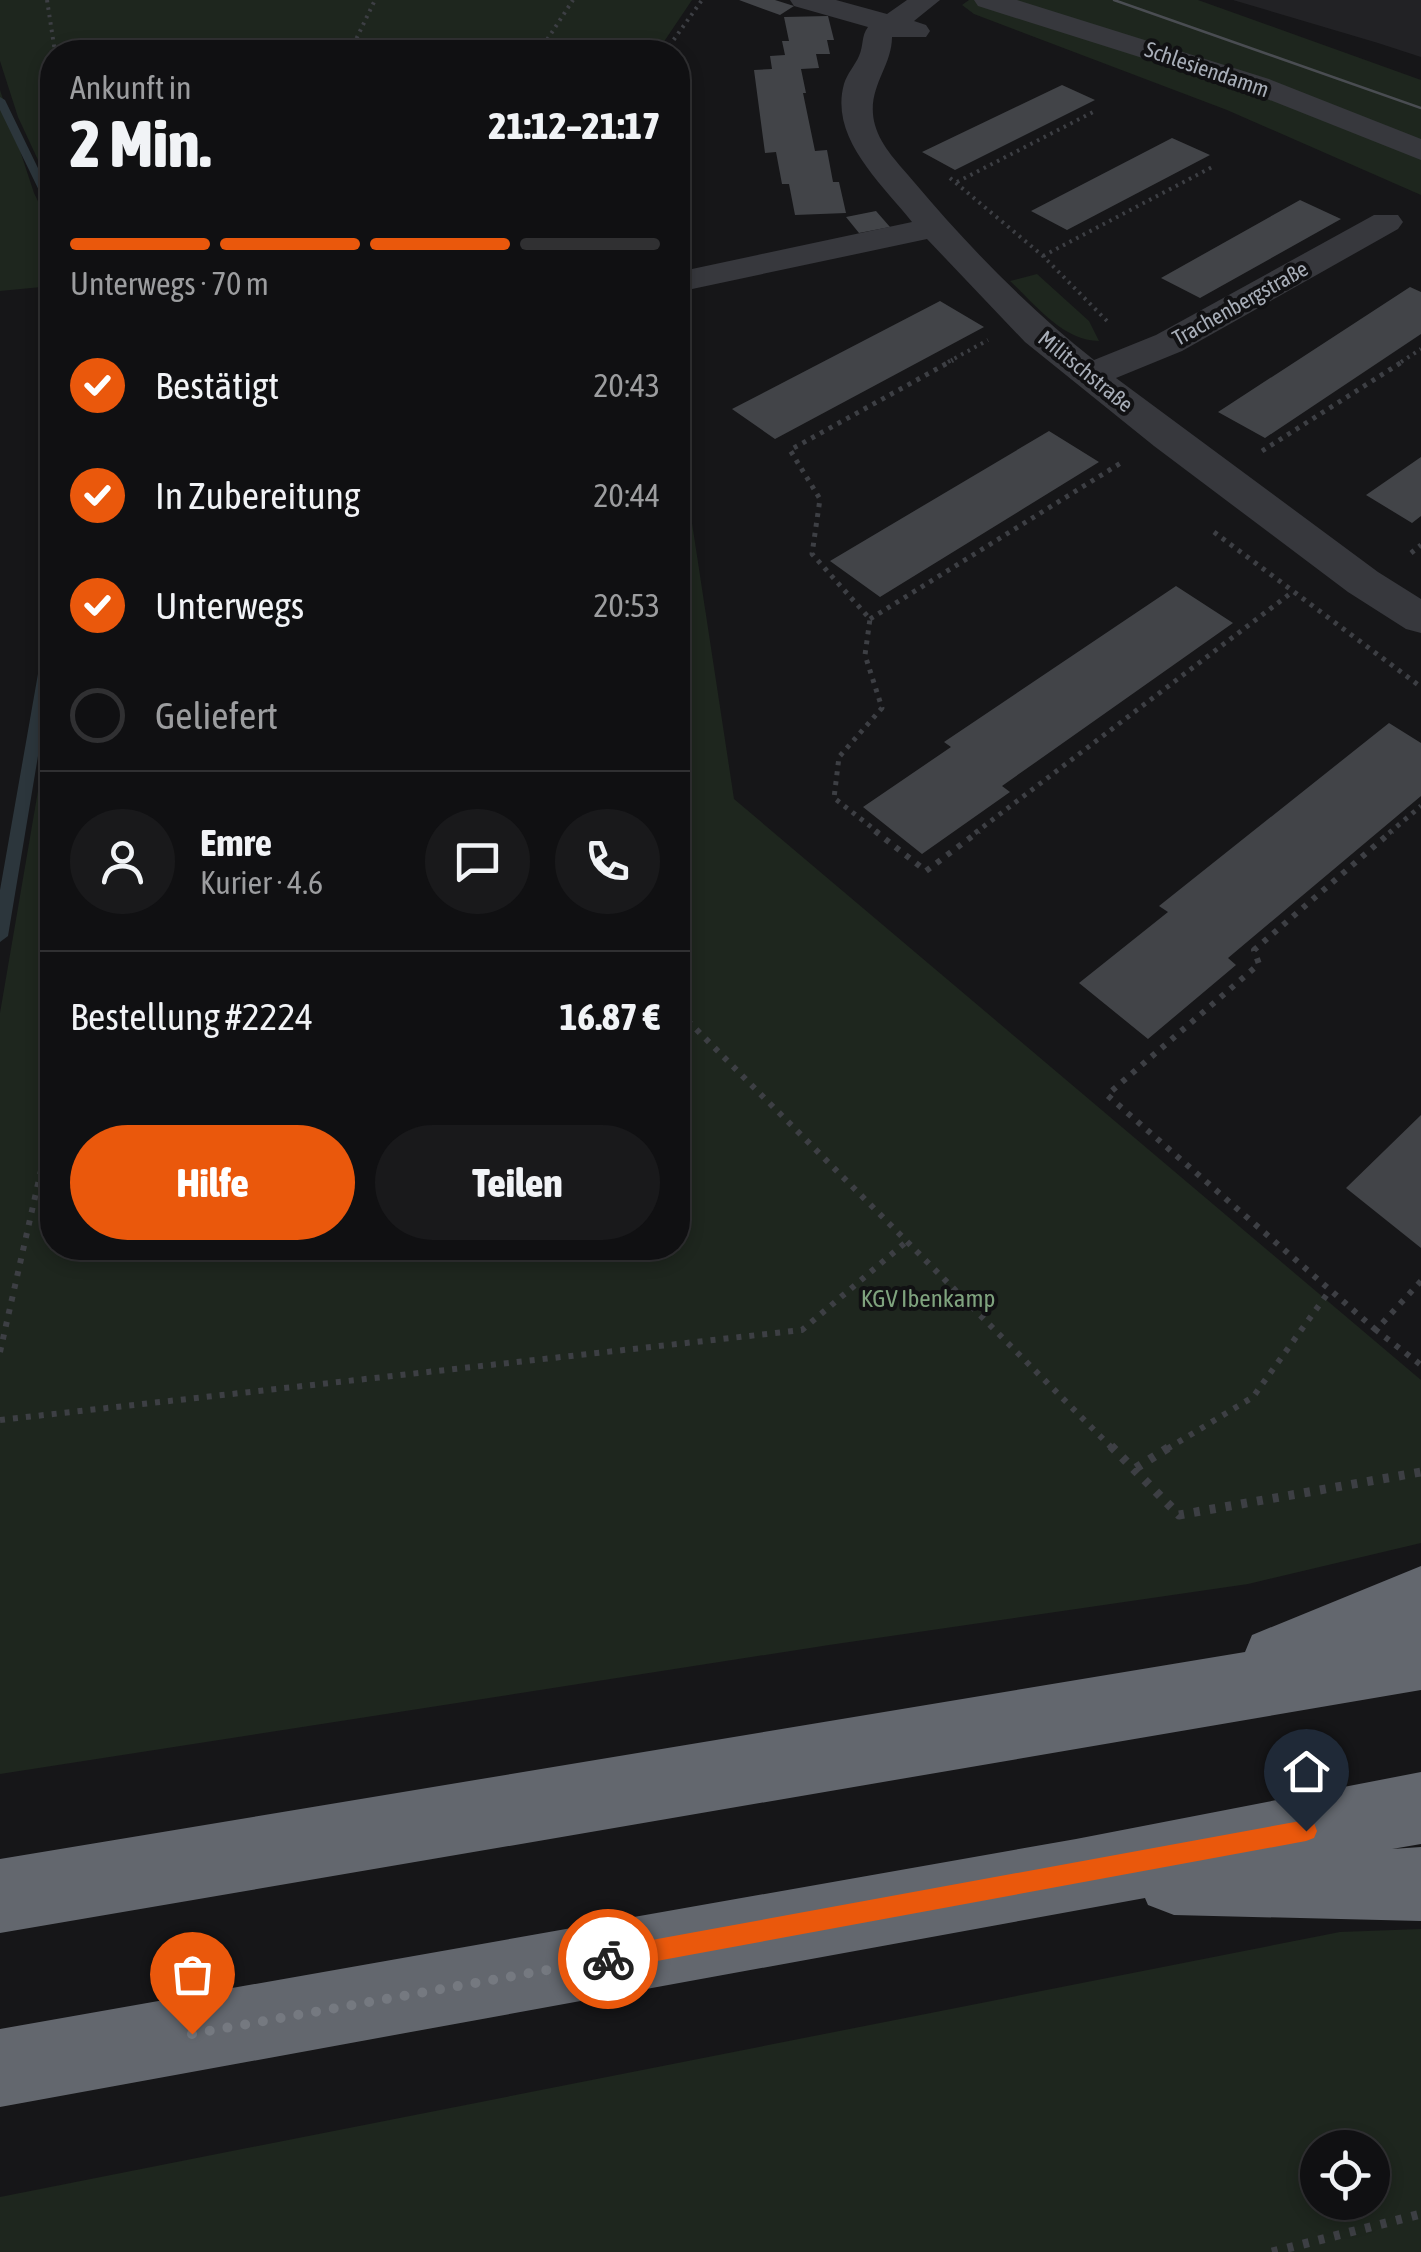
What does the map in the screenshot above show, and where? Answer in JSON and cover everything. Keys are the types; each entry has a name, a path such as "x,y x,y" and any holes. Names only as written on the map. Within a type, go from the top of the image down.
{"highway":[{"path":"1202,1691 1421,1599"},
{"path":"0,1896 1421,1656"},
{"path":"0,2068 1076,1875 1421,1808"},
{"path":"1076,1875 1421,1884"}],"street":[{"path":"804,0 894,35 940,3"},
{"name":"Schlesiendamm","path":"988,0 1258,86 1421,150"},
{"name":"Militschstraße","path":"894,35 859,86 859,124 882,166 934,228 1024,320 1090,375 1221,477 1421,619"},
{"name":"Trachenbergstraße","path":"1090,375 1168,343 1386,222"},
{"path":"690,279 934,228"}],"path":[{"path":"47,0 54,40"},
{"path":"356,40 375,0"},
{"path":"545,40 574,0"},
{"path":"674,40 702,0"},
{"path":"957,182 1095,111"},
{"path":"1043,256 1214,166"},
{"path":"940,173 957,182 1043,256 1102,314 1136,356"},
{"path":"1024,320 790,450 820,499 812,554 870,619 865,655 882,708 839,757 834,798 926,871 1292,592"},
{"path":"1221,477 1421,349"},
{"path":"870,619 1124,461"},
{"path":"1411,552 1421,545"},
{"path":"1421,806 1254,950 1259,964 1107,1095 1421,1365"},
{"path":"690,1024 1179,1515 1421,1472"},
{"path":"0,1352 40,1175"},
{"path":"0,1420 802,1330 906,1242"},
{"path":"1376,1330 1421,1281"},
{"path":"1136,1468 1253,1397 1330,1290"},
{"path":"1272,2252 1421,2214"}],"shaded area":[{"path":"1233,0 1421,0 1421,57 1378,43"}],"green space":[{"path":"0,0 692,0 665,40 40,40 40,164 18,117 0,61"},
{"path":"969,0 1198,0 1421,80 1421,195 1227,110 974,14 962,5"},
{"path":"0,90 40,205 40,287 0,291"},
{"path":"1037,274 1089,321 1099,341 1061,328 1010,281"},
{"name":"KGV Ibenkamp","path":"690,510 734,799 1421,1380 1421,1543 1248,1584 0,1774 0,1013 40,779 40,1260 690,1260"},
{"path":"1421,1929 1421,2252 0,2252 0,2197 1340,1932"}],"building":[{"path":"739,0 775,0 794,6 780,15"},
{"path":"828,16 834,40 827,40 830,54 816,54 819,68 801,69 803,93 815,151 827,150 833,182 839,182 846,213 795,215 789,184 782,184 776,152 765,153 754,70 772,69 770,56 785,55 782,41 789,41 784,17"},
{"path":"1062,85 1095,100 955,170 922,152"},
{"path":"1172,138 1210,155 1067,230 1031,211"},
{"path":"1300,200 1341,219 1200,298 1161,278"},
{"path":"876,211 890,227 859,233 846,217"},
{"path":"1410,287 1421,292 1421,334 1265,438 1218,412"},
{"path":"940,301 984,327 775,439 732,409"},
{"path":"1049,431 1099,462 880,597 830,561"},
{"path":"1421,457 1421,516 1412,523 1366,495"},
{"path":"1176,586 1233,623 1002,786 1010,792 922,854 863,807 951,747 944,742"},
{"path":"1389,723 1421,743 1421,796 1228,958 1236,965 1148,1039 1079,983 1168,912 1159,906"},
{"path":"1421,1115 1421,1248 1346,1188"}],"waterway":[{"path":"0,100 40,182"},
{"path":"0,936 40,704"}],"tram line":[{"path":"1114,0 1421,108"}],"way so far":[{"path":"192,2034 608,1959"}],"route":[{"path":"608,1959 1306,1831"}]}
